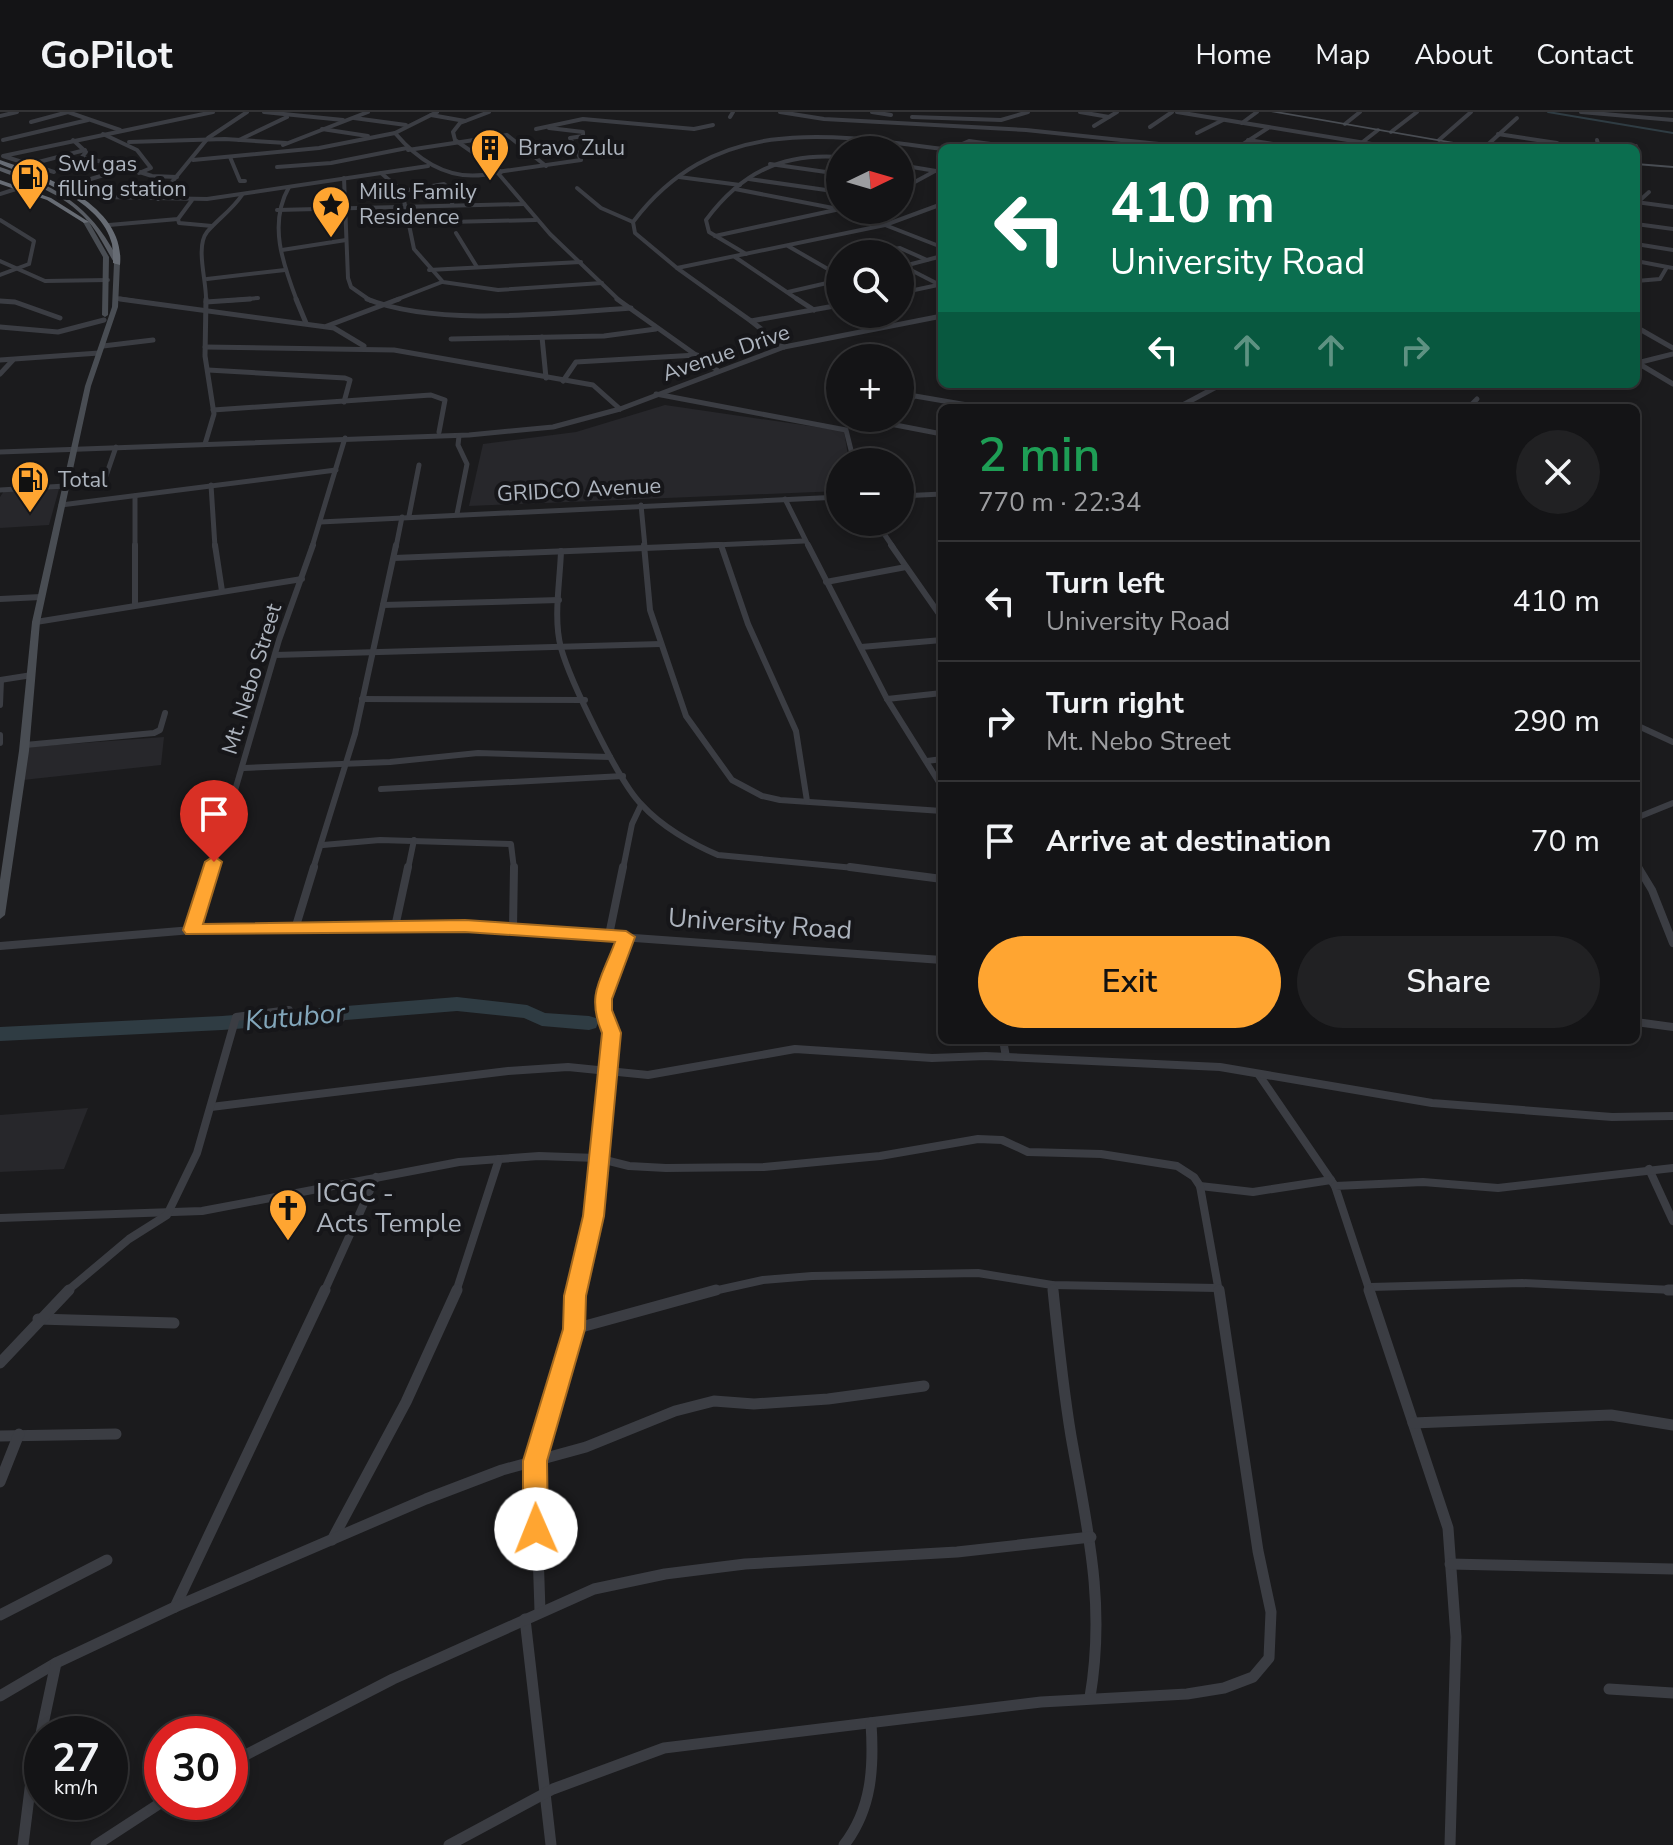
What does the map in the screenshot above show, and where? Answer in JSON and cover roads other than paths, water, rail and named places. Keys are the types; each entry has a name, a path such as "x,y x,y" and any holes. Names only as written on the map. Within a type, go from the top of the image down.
{"highway":[{"path":"1,158 69,193 109,225 118,247 117,263"},
{"path":"0,182 49,199 86,222"}],"main road":[{"path":"1273,112 1462,144"},
{"path":"1640,164 1673,167"},
{"path":"0,171 57,198 86,222 103,247 111,308 66,484 36,622 25,745 0,915"},
{"path":"0,171 52,190 80,208 102,231 117,263 116,298 104,320 101,350"}],"street":[{"path":"0,113 17,112"},
{"path":"31,122 68,112 120,130"},
{"path":"1,158 213,112"},
{"path":"158,199 193,160 203,139 225,121 247,112"},
{"path":"264,112 346,120"},
{"path":"304,117 316,112"},
{"path":"267,153 368,112"},
{"path":"193,160 267,153 395,133 437,112"},
{"path":"489,112 454,128 458,141 499,172 536,220 602,283 656,329 717,370"},
{"path":"780,112 1164,144"},
{"path":"872,112 1001,120 1028,112"},
{"path":"1080,112 1109,117"},
{"path":"1094,126 1117,112"},
{"path":"1150,127 1175,112 1373,144"},
{"path":"1242,123 1257,112"},
{"path":"1299,117 1306,112"},
{"path":"1345,124 1360,112"},
{"path":"1391,132 1417,112"},
{"path":"1439,140 1471,112"},
{"path":"1581,112 1673,120"},
{"path":"1650,112 1652,119"},
{"path":"431,115 465,121"},
{"path":"239,140 288,116"},
{"path":"353,118 406,125"},
{"path":"1489,144 1517,118"},
{"path":"536,129 583,119 694,129 713,125"},
{"path":"1197,133 1223,119"},
{"path":"26,151 3,140 88,120"},
{"path":"395,133 407,149 429,166 471,179 581,160 569,140 584,133 546,127"},
{"path":"1242,144 1268,127"},
{"path":"321,129 373,137"},
{"path":"1360,144 1378,130"},
{"path":"0,135 17,131"},
{"path":"102,134 129,142 203,139 286,143"},
{"path":"1498,134 1557,143"},
{"path":"277,167 331,163 507,135 546,166"},
{"path":"633,222 679,177 732,145 775,135 822,136 938,148"},
{"path":"1123,139 1125,144"},
{"path":"73,140 85,150"},
{"path":"1248,140 1274,144"},
{"path":"1597,140 1598,144"},
{"path":"962,144 969,141 991,144"},
{"path":"129,142 150,165 137,173"},
{"path":"27,165 85,150"},
{"path":"82,157 85,150"},
{"path":"67,154 137,173 177,177"},
{"path":"747,255 715,236 707,227 706,220 738,187 769,164 794,155 826,156"},
{"path":"230,157 237,176 245,181"},
{"path":"1,158 54,172"},
{"path":"769,164 826,172"},
{"path":"127,168 71,185 101,197 192,200 429,166"},
{"path":"914,167 938,171"},
{"path":"914,182 935,171"},
{"path":"381,173 402,191 411,243 429,270 442,282"},
{"path":"679,177 826,206"},
{"path":"344,178 342,208 347,274 353,289 380,305 450,313 631,308"},
{"path":"748,179 826,190"},
{"path":"402,191 448,185 455,193 452,204"},
{"path":"289,187 277,210 285,270 306,323"},
{"path":"0,194 19,188"},
{"path":"577,188 601,208 633,222"},
{"path":"1640,200 1649,192"},
{"path":"205,444 214,419 205,347 207,279 201,247 212,226 233,209 242,195"},
{"path":"109,225 178,219 192,200"},
{"path":"1640,202 1673,207"},
{"path":"277,210 524,204"},
{"path":"677,268 885,225 938,205"},
{"path":"715,236 826,212"},
{"path":"116,215 127,224"},
{"path":"178,219 179,223 212,226"},
{"path":"0,220 34,241 31,262 0,275"},
{"path":"407,223 536,220"},
{"path":"633,222 635,233 677,268 784,347"},
{"path":"0,229 11,225"},
{"path":"885,225 938,246"},
{"path":"1640,225 1673,229"},
{"path":"456,233 477,267"},
{"path":"282,250 346,240"},
{"path":"1640,245 1673,250"},
{"path":"788,246 826,269"},
{"path":"914,254 927,260"},
{"path":"735,257 815,310"},
{"path":"914,263 938,257"},
{"path":"0,261 45,281 108,280"},
{"path":"429,270 581,262"},
{"path":"1640,262 1670,267 1660,279 1640,281"},
{"path":"207,279 285,270"},
{"path":"914,272 938,284"},
{"path":"327,327 442,282 481,287 555,288 602,283"},
{"path":"788,292 826,282"},
{"path":"914,290 938,286"},
{"path":"116,298 207,313 327,327 364,347"},
{"path":"206,302 258,298"},
{"path":"0,301 15,302 60,318"},
{"path":"111,308 133,302"},
{"path":"751,321 826,308"},
{"name":"Avenue Drive","path":"523,430 573,423 620,409 784,347 938,317"},
{"path":"0,327 58,332 104,320"},
{"path":"451,339 613,335 656,329"},
{"path":"1640,330 1673,351"},
{"path":"542,337 546,378"},
{"path":"0,360 101,350 153,340"},
{"path":"205,347 364,347 599,388 620,409"},
{"path":"1640,361 1673,351"},
{"path":"563,381 576,362 698,355"},
{"path":"0,374 13,360"},
{"path":"1640,364 1673,384"},
{"path":"208,370 345,378 350,380 344,402"},
{"path":"1184,404 1214,388"},
{"path":"655,394 846,430 850,448"},
{"path":"213,410 441,397 445,400 439,432"},
{"path":"914,397 962,404"},
{"path":"1472,404 1477,399"},
{"path":"914,429 938,433"},
{"path":"0,452 523,430"},
{"path":"425,434 459,436 523,430"},
{"path":"457,514 467,464 458,445 459,436"},
{"name":"Mt. Nebo Street","path":"192,930 244,768 275,655 345,438"},
{"path":"1,491 106,476 116,447"},
{"path":"295,929 347,762 419,465"},
{"path":"61,505 336,470"},
{"path":"211,485 211,521 222,591"},
{"path":"914,495 938,494"},
{"path":"135,496 135,604"},
{"name":"GRIDCO Avenue","path":"320,522 826,498"},
{"path":"785,499 887,699 938,780"},
{"path":"641,505 650,610 661,644 686,716 732,780 762,796 938,811"},
{"path":"885,536 938,612"},
{"path":"394,558 804,541"},
{"path":"721,545 748,624 796,731 807,801"},
{"path":"561,551 561,648 610,757 641,805 698,846 718,855 938,878"},
{"path":"826,582 906,567"},
{"path":"36,622 302,579"},
{"path":"0,599 41,597"},
{"path":"383,605 559,600"},
{"path":"861,647 938,640"},
{"path":"275,655 661,644"},
{"path":"0,705 1,680 32,675"},
{"path":"887,699 938,693"},
{"path":"362,699 585,700"},
{"path":"25,745 154,733 160,730 165,713"},
{"path":"1640,727 1673,742"},
{"path":"1640,737 1648,732"},
{"path":"0,735 0,743"},
{"path":"244,768 508,753 610,757"},
{"path":"927,761 938,759"},
{"path":"381,789 623,776"},
{"path":"1640,816 1673,803"},
{"path":"609,935 632,824 641,805"},
{"path":"323,845 414,840 511,844 514,849 513,928"},
{"path":"395,927 414,840"},
{"path":"1640,870 1652,890 1673,943"},
{"name":"University Road","path":"0,946 192,930 513,928 938,960"},
{"path":"540,1611 535,1461 574,1329 575,1296 594,1216 597,1158 612,1033 602,1010 603,999 626,937"},
{"path":"0,1363 38,1319 86,1274 129,1239 167,1215 197,1153 234,1021 292,1015 341,1018"},
{"path":"1640,1023 1673,1027"},
{"path":"1004,1044 1006,1057"},
{"path":"211,1107 508,1071 568,1067 634,1076 688,1070 738,1061 765,1052 795,1049 932,1058 1006,1057 1189,1065 1432,1103 1612,1117 1673,1116"},
{"path":"1259,1074 1333,1183 1448,1528 1456,1637 1450,1845"},
{"path":"0,1218 167,1215 459,1162 597,1158 629,1166 764,1167 880,1156 978,1139 1002,1140 1028,1152 1101,1154 1177,1166 1194,1177 1200,1186 1269,1598 1271,1642 1264,1669 1247,1681 1186,1694 1090,1697 664,1748 622,1761 477,1826 449,1845"},
{"path":"331,1541 384,1447 432,1346 470,1258 499,1159"},
{"path":"1200,1186 1253,1192 1333,1183 1423,1182 1498,1188 1673,1168"},
{"path":"1649,1169 1673,1221"},
{"path":"175,1607 276,1399 376,1177"},
{"path":"574,1329 715,1290 775,1279 978,1273 1052,1285 1217,1288"},
{"path":"1370,1287 1522,1283 1673,1290"},
{"path":"1052,1285 1069,1424 1091,1537 1101,1616 1099,1660 1090,1697"},
{"path":"38,1319 174,1323"},
{"path":"0,1696 56,1663 175,1607 473,1480 586,1447 675,1411 714,1401 754,1404 828,1399 924,1386"},
{"path":"1413,1423 1611,1415 1673,1425"},
{"path":"0,1482 19,1434"},
{"path":"0,1436 116,1434"},
{"path":"248,1754 393,1679 594,1589 678,1572 745,1564 957,1552 1091,1537"},
{"path":"0,1615 107,1560"},
{"path":"1450,1564 1673,1569"},
{"path":"525,1619 551,1845"},
{"path":"23,1845 31,1781 56,1663"},
{"path":"1609,1689 1673,1693"},
{"path":"844,1845 851,1838 865,1804 874,1771 871,1723"},
{"path":"96,1845 144,1814"}],"waterway":[{"path":"1548,112 1673,133"},
{"name":"Kutubor","path":"0,1034 222,1023 457,1004 527,1012 542,1019 589,1023"}],"place":[{"name":"Bravo Zulu","path":"490,182"},
{"name":"Swl gas filling station","path":"30,211"},
{"name":"Mills Family Residence","path":"331,239"},
{"name":"Total","path":"30,514"},
{"name":"ICGC - Acts Temple","path":"288,1242"}]}
